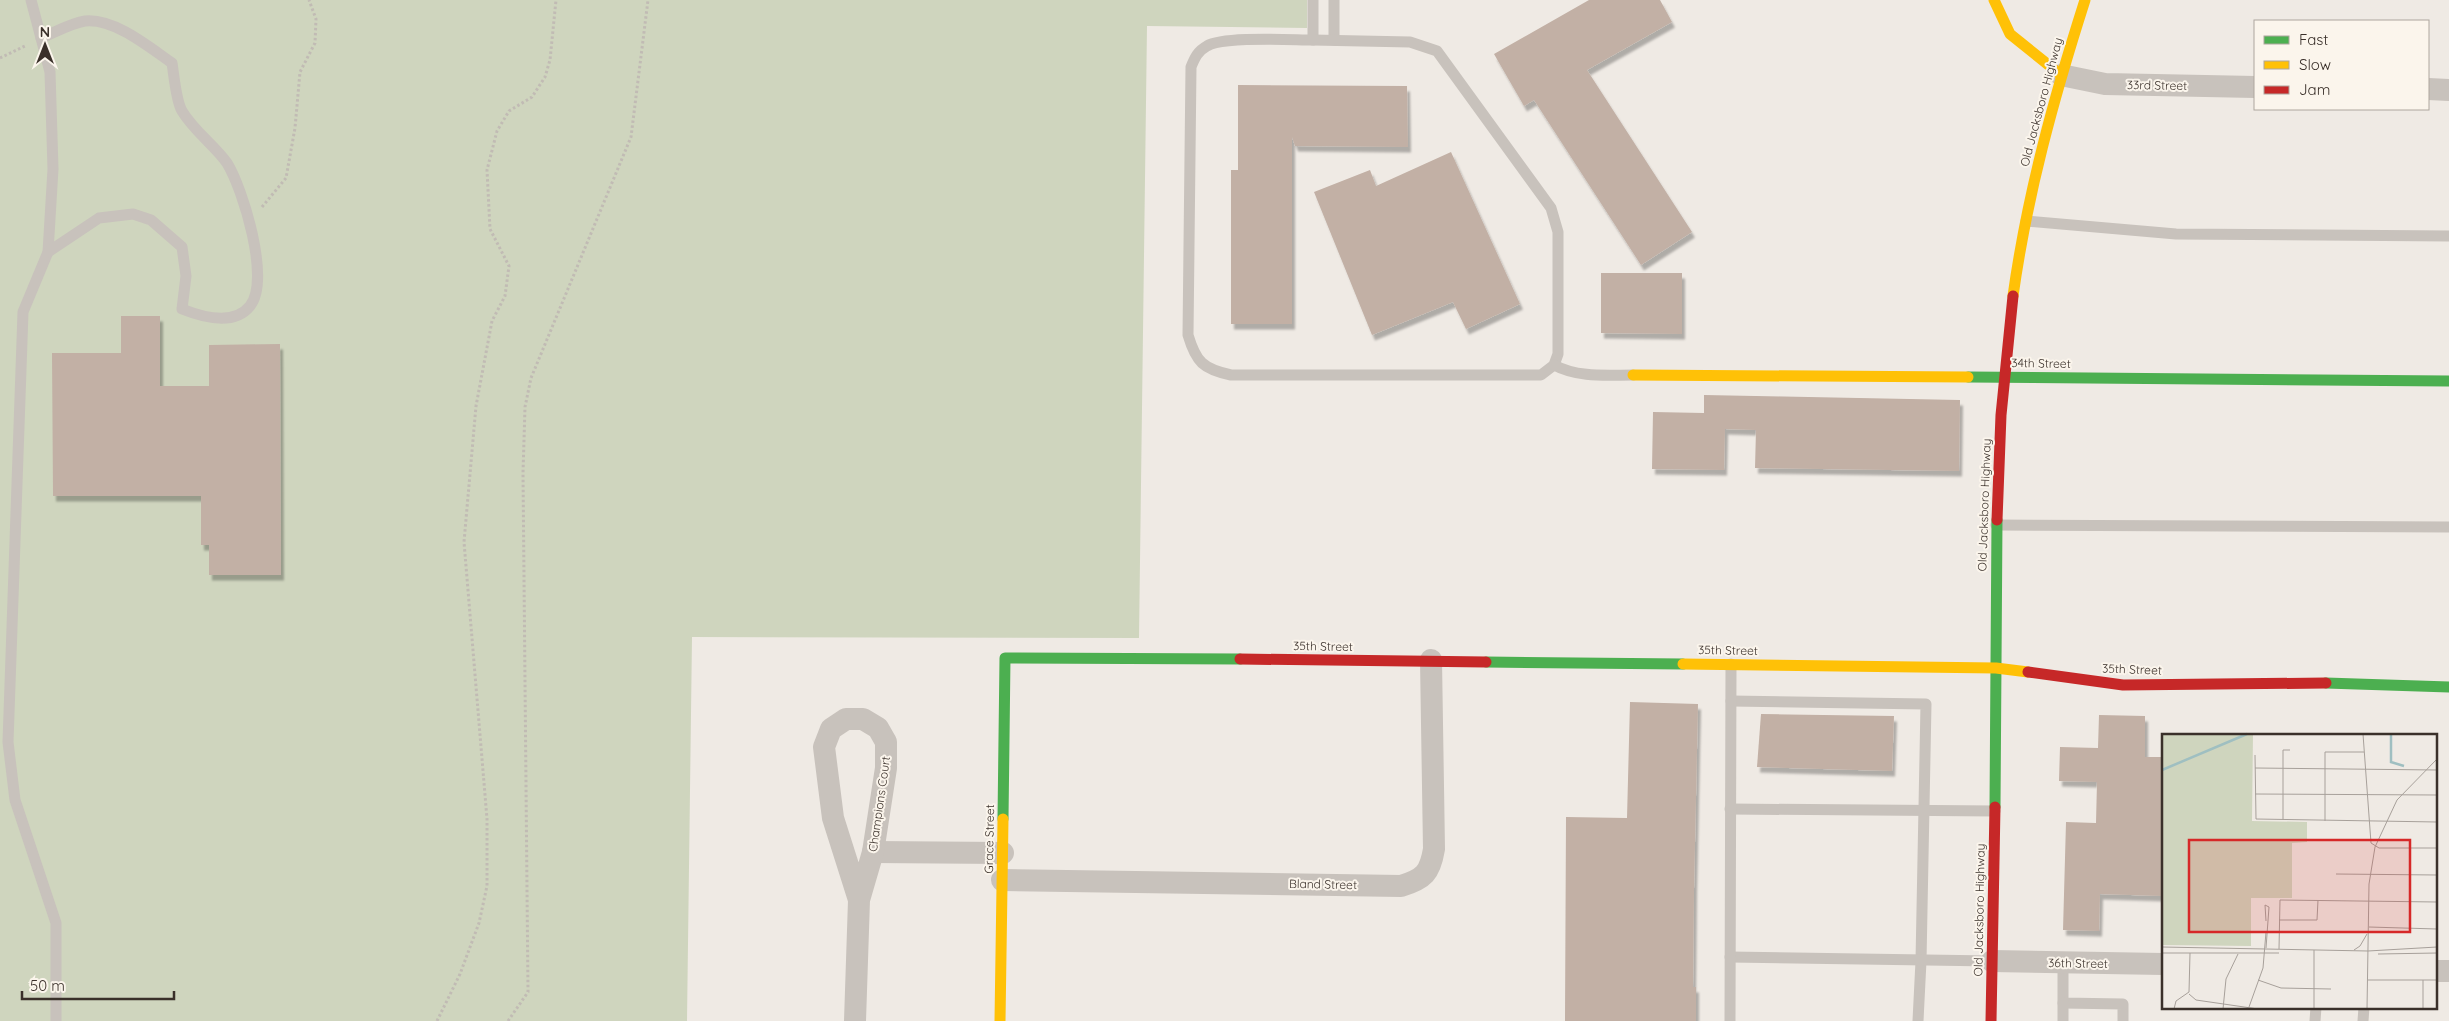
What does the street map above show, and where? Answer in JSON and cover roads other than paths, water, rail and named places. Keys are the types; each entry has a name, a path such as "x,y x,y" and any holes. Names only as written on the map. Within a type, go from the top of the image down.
{"street":[{"path":"1994,0 2010,34 2060,75"},
{"name":"Old Jacksboro Highway","path":"1991,1021 1995,811 1996,525 2004,377 2026,221 2060,75 2085,0"},
{"name":"33rd Street","path":"2060,75 2105,84 2254,87"},
{"path":"2429,89 2449,90"},
{"name":"34th Street","path":"1634,375 2449,381"},
{"name":"35th Street","path":"1005,658 1431,660 1996,668 2123,685 2290,682 2449,687"},
{"name":"Grace Street","path":"1000,1021 1005,658"},
{"name":"Bland Street","path":"1002,880 1401,886 1415,882 1430,869 1434,849 1431,660"},
{"name":"Champions Court","path":"854,1020 859,900 873,852 886,768 886,742 878,728 863,719 846,719 831,729 824,747 833,818 859,900"},
{"path":"873,852 1002,853"},
{"name":"36th Street","path":"1992,962 2162,964"},
{"path":"2436,971 2449,971"},
{"path":"1978,1021 1992,985"}],"lane":[{"path":"31,0 50,72 52,169 48,252 23,312 8,742 15,800 56,923 56,1021"},
{"path":"1313,0 1313,40"},
{"path":"1334,0 1334,40"},
{"path":"41,38 83,21 99,21 130,34 172,63 182,110 227,164 240,191 255,238 257,288 250,306 233,317 204,317 182,309 186,276 182,247 152,220 133,214 100,218 48,252"},
{"path":"1313,40 1410,42 1437,51 1551,208 1558,232 1558,354 1554,366 1541,375 1231,375 1216,372 1200,364 1192,351 1188,335 1191,67 1196,54 1209,44 1226,41 1313,40"},
{"path":"2026,221 2176,234 2449,236"},
{"path":"1554,366 1566,372 1580,374 1634,375"},
{"path":"1996,525 2449,527"},
{"path":"1730,1021 1731,664"},
{"path":"1731,701 1926,704 1918,1021"},
{"path":"1730,809 1995,811"},
{"path":"1730,957 1992,962"},
{"path":"2063,962 2063,1021"},
{"path":"2063,1003 2124,1004 2123,1021"},
{"path":"2315,1021 2316,1008"},
{"path":"2363,1021 2364,1008"}]}
